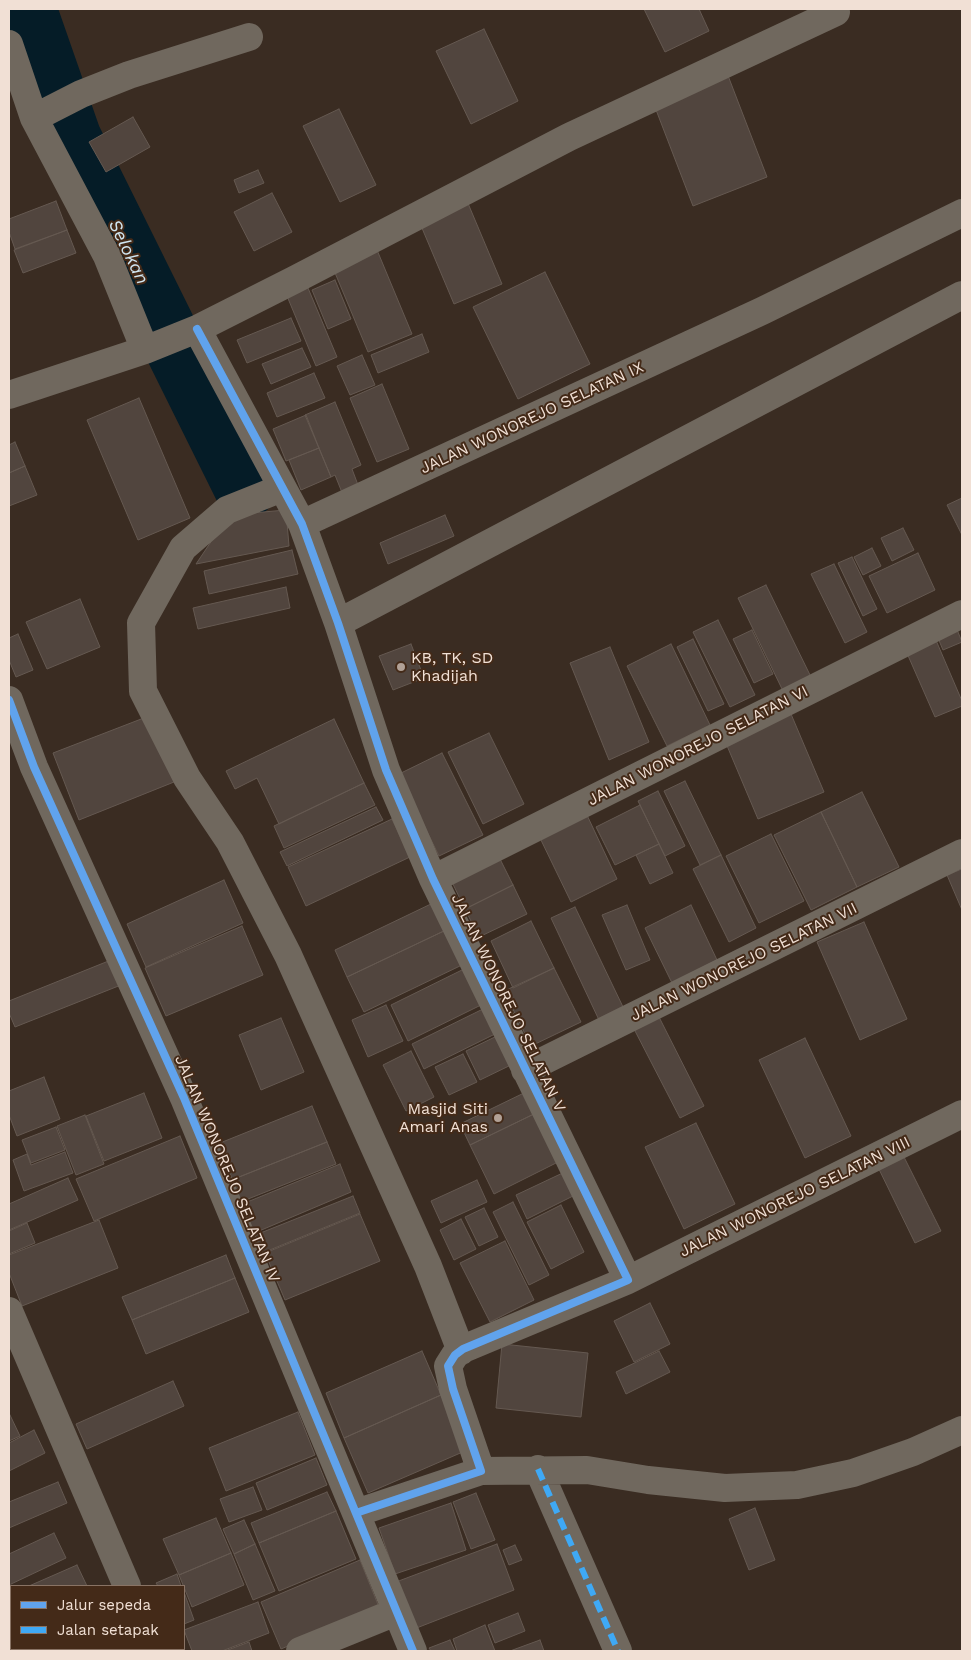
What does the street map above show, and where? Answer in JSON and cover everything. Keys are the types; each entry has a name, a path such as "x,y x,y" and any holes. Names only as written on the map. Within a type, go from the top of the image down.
{"street":[{"path":"9,395 152,347 191,331 294,280 569,137 836,12"},
{"path":"42,113 81,94 130,74 249,37"},
{"path":"9,44 107,256 152,347"},
{"name":"JALAN WONOREJO SELATAN IX","path":"302,524 762,311 962,213"},
{"path":"338,623 962,295"},
{"name":"JALAN WONOREJO SELATAN V","path":"191,331 302,524 338,623 386,770 433,879 628,1280"},
{"path":"282,488 227,510 183,548 141,623 143,691 187,778 230,842 288,955 428,1266 462,1350"},
{"name":"JALAN WONOREJO SELATAN VI","path":"433,879 962,614"},
{"name":"JALAN WONOREJO SELATAN IV","path":"9,700 34,767 184,1098 413,1651"},
{"name":"JALAN WONOREJO SELATAN VII","path":"525,1070 962,853"},
{"name":"JALAN WONOREJO SELATAN VIII","path":"628,1280 962,1114"},
{"path":"481,1471 453,1389 448,1366 454,1355 491,1337 628,1280"},
{"path":"9,1311 127,1585"},
{"path":"356,1512 481,1471 586,1470 648,1480 725,1488 797,1485 853,1473 913,1452 962,1430"},
{"path":"538,1469 618,1651"},
{"path":"300,1651 396,1612"}],"building":[{"path":"644,9 699,9 709,31 665,52"},
{"path":"484,29 518,101 471,124 436,51"},
{"path":"727,73 767,177 693,206 653,102"},
{"path":"339,109 376,185 340,202 303,126"},
{"path":"133,117 150,147 106,172 89,142"},
{"path":"258,170 264,183 239,193 234,180"},
{"path":"272,193 292,232 254,251 234,212"},
{"path":"56,201 67,230 15,249 9,232 9,219"},
{"path":"467,201 502,284 454,304 419,221"},
{"path":"67,230 76,253 23,273 14,250"},
{"path":"377,250 412,334 368,352 333,268"},
{"path":"545,272 590,364 518,399 473,307"},
{"path":"335,280 351,319 328,329 312,290"},
{"path":"308,288 337,357 316,366 287,296"},
{"path":"291,318 301,341 247,363 237,340"},
{"path":"422,334 429,352 378,373 371,355"},
{"path":"302,348 311,367 271,384 262,364"},
{"path":"362,355 375,385 350,395 337,366"},
{"path":"314,373 325,398 277,417 267,393"},
{"path":"382,384 409,449 377,462 350,398"},
{"path":"139,398 190,518 138,540 87,420"},
{"path":"335,402 361,465 352,469 361,493 345,500 335,475 331,477 305,415"},
{"path":"306,415 319,448 286,461 273,429"},
{"path":"15,442 25,466 9,473 9,445"},
{"path":"319,448 331,477 301,490 289,460"},
{"path":"25,466 37,495 9,506 9,473"},
{"path":"962,498 962,535 947,505"},
{"path":"286,510 289,546 196,564 229,515"},
{"path":"445,515 454,536 388,564 380,543"},
{"path":"903,528 914,550 892,561 881,538"},
{"path":"872,548 881,566 863,575 854,557"},
{"path":"292,550 298,574 209,594 204,571"},
{"path":"918,553 935,590 887,613 869,576"},
{"path":"852,557 877,609 863,616 838,563"},
{"path":"834,564 867,632 845,643 811,574"},
{"path":"766,585 811,677 783,691 738,598"},
{"path":"286,587 290,608 198,629 193,608"},
{"path":"80,599 100,647 47,669 26,622"},
{"path":"718,620 755,695 730,707 693,632"},
{"path":"954,622 962,642 943,650 935,631"},
{"path":"752,630 773,674 754,683 733,639"},
{"path":"18,634 33,670 16,677 9,660 9,638"},
{"path":"935,638 962,701 962,706 935,717 906,651"},
{"path":"693,639 724,704 708,711 677,647"},
{"name":"KB, TK, SD Khadijah","path":"411,644 424,678 393,690 379,656"},
{"path":"671,644 710,725 667,746 627,666"},
{"path":"610,647 649,742 609,760 570,663"},
{"path":"791,714 824,792 758,819 725,741"},
{"path":"149,716 174,782 79,820 53,753"},
{"path":"334,719 364,783 279,824 257,778 235,789 226,771"},
{"path":"489,733 524,804 483,824 448,752"},
{"path":"442,753 483,835 439,856 399,774"},
{"path":"685,781 721,855 700,865 664,791"},
{"path":"364,783 375,805 284,848 274,826"},
{"path":"658,791 685,846 665,856 638,801"},
{"path":"862,792 899,867 857,887 821,812"},
{"path":"640,805 659,844 615,865 596,827"},
{"path":"376,807 383,820 287,866 280,852"},
{"path":"821,812 857,887 811,910 774,835"},
{"path":"586,813 617,879 571,902 539,836"},
{"path":"392,819 410,857 306,906 288,867"},
{"path":"771,834 804,901 759,923 726,856"},
{"path":"659,844 673,873 650,884 636,855"},
{"path":"721,855 756,928 729,942 693,869"},
{"path":"499,857 513,885 465,909 451,880"},
{"path":"962,869 962,910 947,875"},
{"path":"224,880 243,923 146,967 127,924"},
{"path":"513,885 527,914 479,937 465,909"},
{"path":"433,903 446,930 347,977 335,950"},
{"path":"627,905 650,960 626,970 602,915"},
{"path":"691,905 717,960 672,983 645,928"},
{"path":"575,907 624,1009 599,1020 551,918"},
{"path":"531,921 554,968 513,988 491,941"},
{"path":"864,922 907,1019 860,1040 817,942"},
{"path":"242,926 263,975 166,1016 145,968"},
{"path":"446,930 462,965 364,1012 347,977"},
{"path":"111,960 121,985 15,1027 9,1013 9,1001"},
{"path":"554,968 581,1022 531,1046 504,991"},
{"path":"464,969 481,1005 408,1041 391,1005"},
{"path":"386,1005 403,1041 368,1057 352,1020"},
{"path":"485,1008 497,1033 424,1069 412,1044"},
{"path":"659,1017 704,1106 680,1118 634,1029"},
{"path":"281,1018 304,1072 261,1090 239,1035"},
{"path":"499,1035 513,1064 480,1080 466,1051"},
{"path":"805,1038 851,1136 805,1158 759,1060"},
{"path":"411,1051 434,1097 406,1111 383,1065"},
{"path":"463,1054 477,1082 449,1095 435,1067"},
{"path":"44,1077 60,1119 17,1136 9,1115 9,1091"},
{"name":"Masjid Siti Amari Anas","path":"526,1092 536,1113 470,1145 460,1124"},
{"path":"144,1093 162,1138 104,1161 86,1116"},
{"path":"312,1106 327,1142 229,1181 215,1145"},
{"path":"536,1113 560,1161 494,1194 470,1145"},
{"path":"85,1115 104,1164 76,1175 57,1126"},
{"path":"696,1123 735,1204 684,1229 645,1147"},
{"path":"56,1127 65,1150 31,1163 22,1140"},
{"path":"180,1136 197,1178 94,1221 76,1179"},
{"path":"327,1142 336,1164 238,1203 229,1181"},
{"path":"899,1147 941,1231 915,1243 874,1159"},
{"path":"65,1152 73,1173 24,1191 13,1160 27,1154 31,1165"},
{"path":"340,1164 351,1192 252,1234 240,1205"},
{"path":"569,1170 579,1193 527,1219 516,1195"},
{"path":"68,1178 78,1200 9,1230 9,1204"},
{"path":"477,1180 487,1202 441,1223 431,1201"},
{"path":"353,1196 360,1213 260,1254 253,1236"},
{"path":"513,1202 549,1275 529,1285 493,1212"},
{"path":"561,1205 584,1252 551,1269 527,1222"},
{"path":"484,1208 498,1237 479,1246 465,1217"},
{"path":"360,1214 380,1261 285,1300 265,1253"},
{"path":"461,1219 476,1249 454,1260 440,1230"},
{"path":"99,1220 118,1268 22,1306 9,1273 9,1255"},
{"path":"27,1223 35,1243 9,1254 9,1231"},
{"path":"505,1241 534,1300 490,1322 460,1263"},
{"path":"226,1255 235,1278 132,1320 122,1297"},
{"path":"235,1278 249,1312 146,1354 132,1320"},
{"path":"650,1303 670,1344 634,1362 614,1321"},
{"path":"502,1344 588,1353 581,1417 496,1408"},
{"path":"422,1351 441,1395 344,1438 326,1393"},
{"path":"659,1351 670,1372 626,1394 616,1372"},
{"path":"173,1381 184,1406 87,1449 76,1424"},
{"path":"441,1395 465,1451 368,1493 344,1438"},
{"path":"298,1412 315,1455 226,1491 209,1448"},
{"path":"9,1413 20,1436 9,1441"},
{"path":"34,1430 45,1453 9,1471 9,1443"},
{"path":"316,1458 327,1485 267,1510 256,1483"},
{"path":"58,1482 67,1503 9,1528 9,1502"},
{"path":"253,1487 262,1510 229,1522 220,1499"},
{"path":"327,1492 336,1511 259,1543 251,1523"},
{"path":"476,1493 495,1540 471,1549 453,1502"},
{"path":"451,1503 466,1550 395,1574 379,1528"},
{"path":"755,1508 775,1560 749,1570 729,1519"},
{"path":"336,1511 356,1559 279,1591 259,1543"},
{"path":"216,1518 231,1553 179,1575 163,1539"},
{"path":"244,1520 255,1544 234,1554 223,1529"},
{"path":"54,1533 66,1558 9,1585 9,1554"},
{"path":"255,1544 275,1591 253,1600 234,1554"},
{"path":"497,1544 514,1590 414,1629 396,1582"},
{"path":"515,1545 522,1560 509,1565 503,1550"},
{"path":"231,1553 244,1585 192,1607 185,1585 183,1585 179,1575"},
{"path":"360,1560 379,1607 281,1649 261,1602"},
{"path":"77,1565 87,1585 31,1585"},
{"path":"177,1574 181,1585 157,1585 156,1583"},
{"path":"185,1595 194,1620 185,1624"},
{"path":"258,1602 269,1633 222,1651 192,1651 185,1630"},
{"path":"518,1613 525,1631 495,1643 488,1625"},
{"path":"485,1625 495,1651 457,1651 453,1639"},
{"path":"450,1640 455,1651 431,1651 429,1648"},
{"path":"540,1640 544,1651 510,1651"},
{"path":"249,1642 252,1651 225,1651"},
{"path":"36,1650 110,1651 37,1651"}],"waterway":[{"name":"Selokan","path":"26,9 71,138 245,489"}],"marked path":[{"path":"538,1469 618,1651"}],"cycle path":[{"path":"197,329 302,524 338,623 386,770 433,879 628,1280 463,1349 455,1355 448,1366 453,1389 481,1471 356,1513"},
{"path":"9,700 34,767 184,1098 413,1651"}],"place":[{"name":"KB, TK, SD Khadijah","path":"401,667"},
{"name":"Masjid Siti Amari Anas","path":"498,1118"}]}
